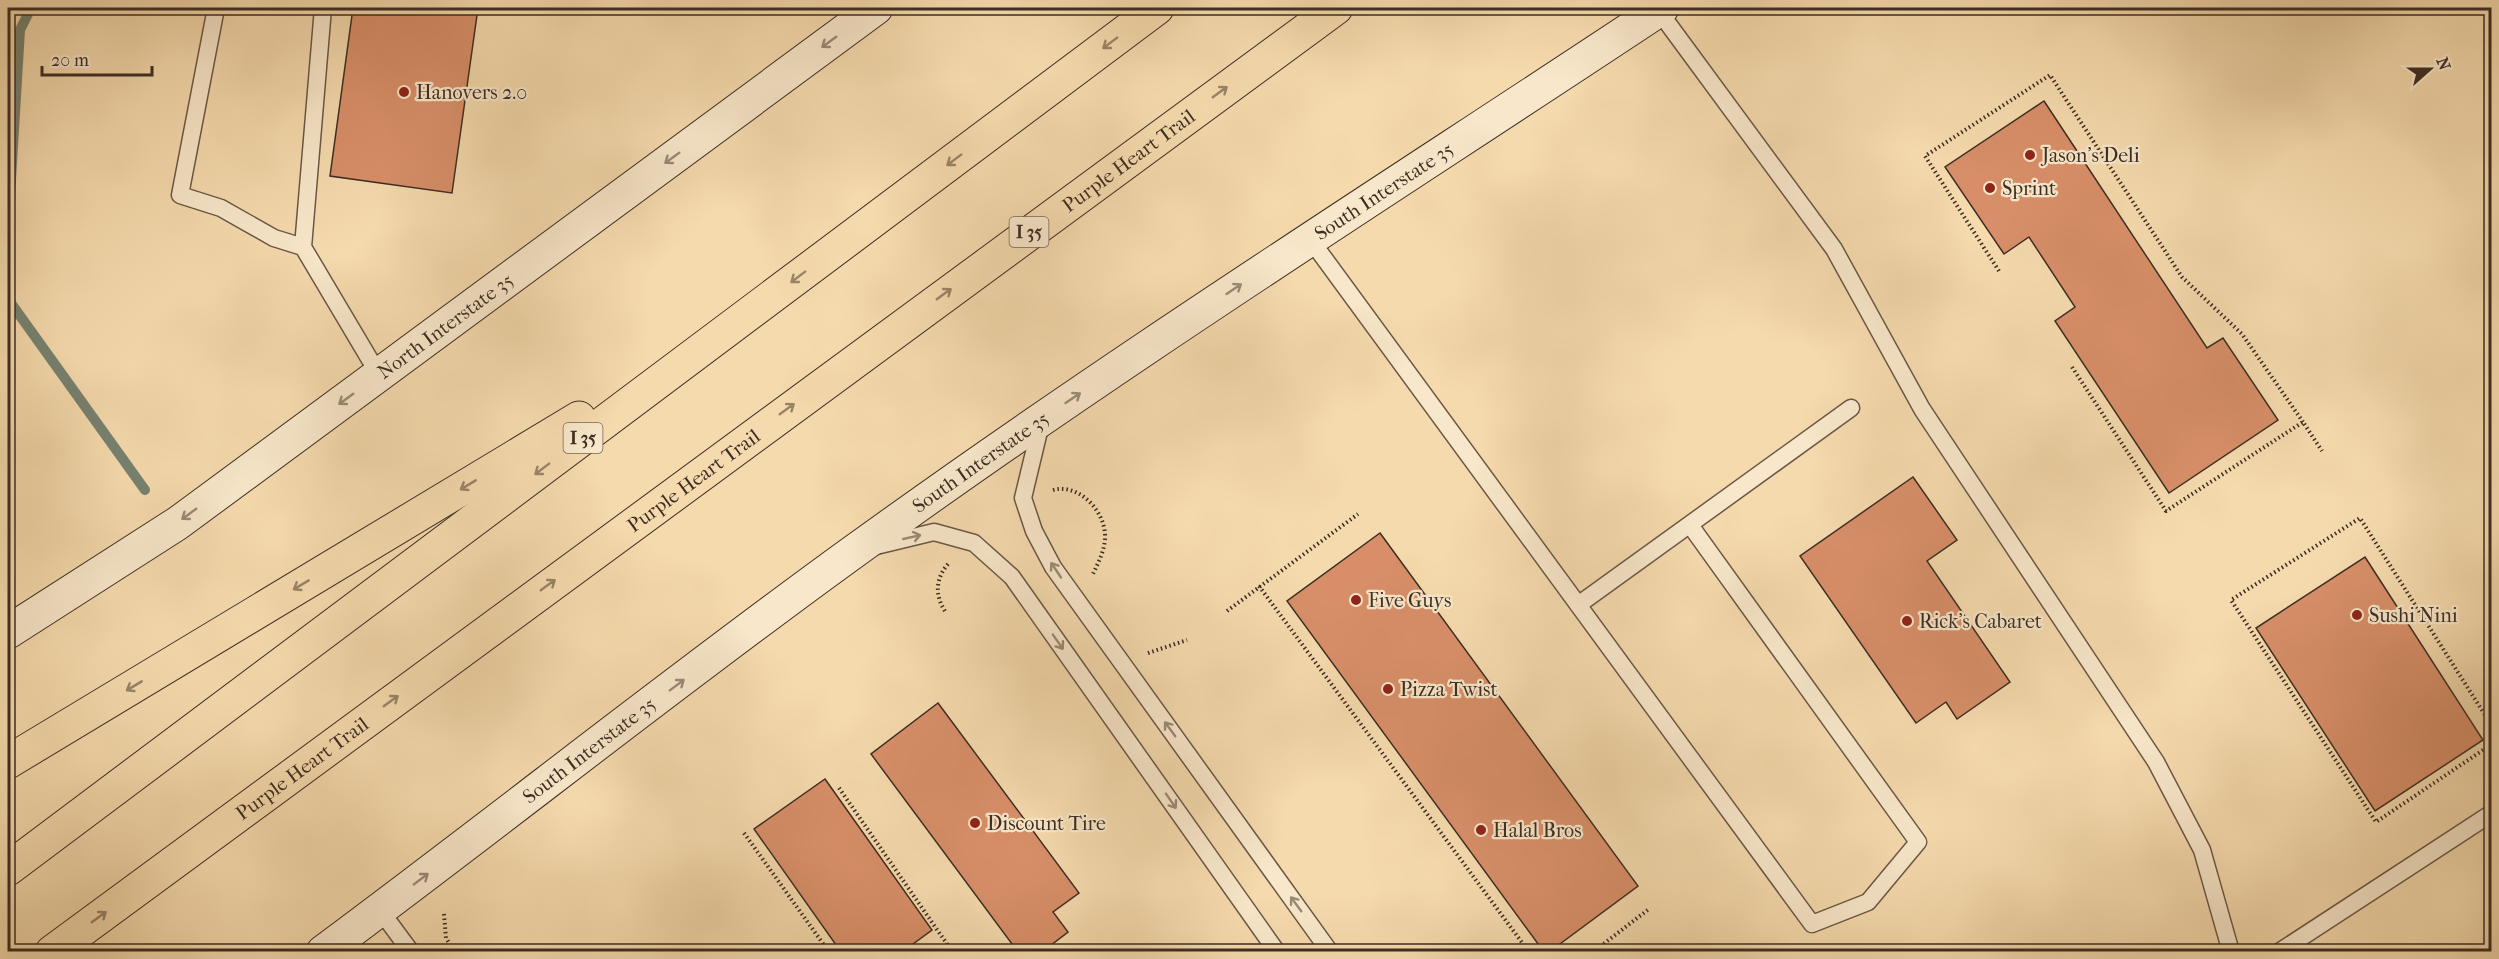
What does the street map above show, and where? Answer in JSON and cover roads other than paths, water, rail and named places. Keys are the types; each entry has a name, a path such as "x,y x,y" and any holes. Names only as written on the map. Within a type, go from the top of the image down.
{"highway":[{"name":"I 35","path":"8,869 1157,8"},
{"name":"Purple Heart Trail","path":"52,951 1336,8"},
{"path":"8,762 734,325"}],"main road":[{"name":"North Interstate 35","path":"8,632 178,523 876,8"},
{"name":"South Interstate 35","path":"323,951 855,550 1042,419 1310,239 1660,9"}],"lane":[{"path":"216,8 180,195 221,208 274,238 303,247"},
{"path":"323,8 303,247 379,375"},
{"path":"1660,9 1834,249 1922,410 2156,762 2202,850 2231,951"},
{"path":"1310,239 1812,924 1868,902 1918,842 1690,525"},
{"path":"1578,605 1851,408"},
{"path":"1042,419 1023,498 1038,540 1053,567 1330,951"},
{"path":"855,550 934,532 974,543 1012,577 1277,951"},
{"path":"2279,951 2492,813"},
{"path":"380,910 411,951"}],"waterway":[{"path":"8,229 20,30 31,8"},
{"path":"8,299 145,490"}],"place":[{"name":"Hanovers 2.0","path":"404,92"},
{"name":"Jason's Deli","path":"2030,155"},
{"name":"Sprint","path":"1990,188"},
{"name":"Five Guys","path":"1356,600"},
{"name":"Sushi Nini","path":"2357,615"},
{"name":"Rick's Cabaret","path":"1907,621"},
{"name":"Pizza Twist","path":"1388,689"},
{"name":"Discount Tire","path":"975,823"},
{"name":"Halal Bros","path":"1481,830"}]}
